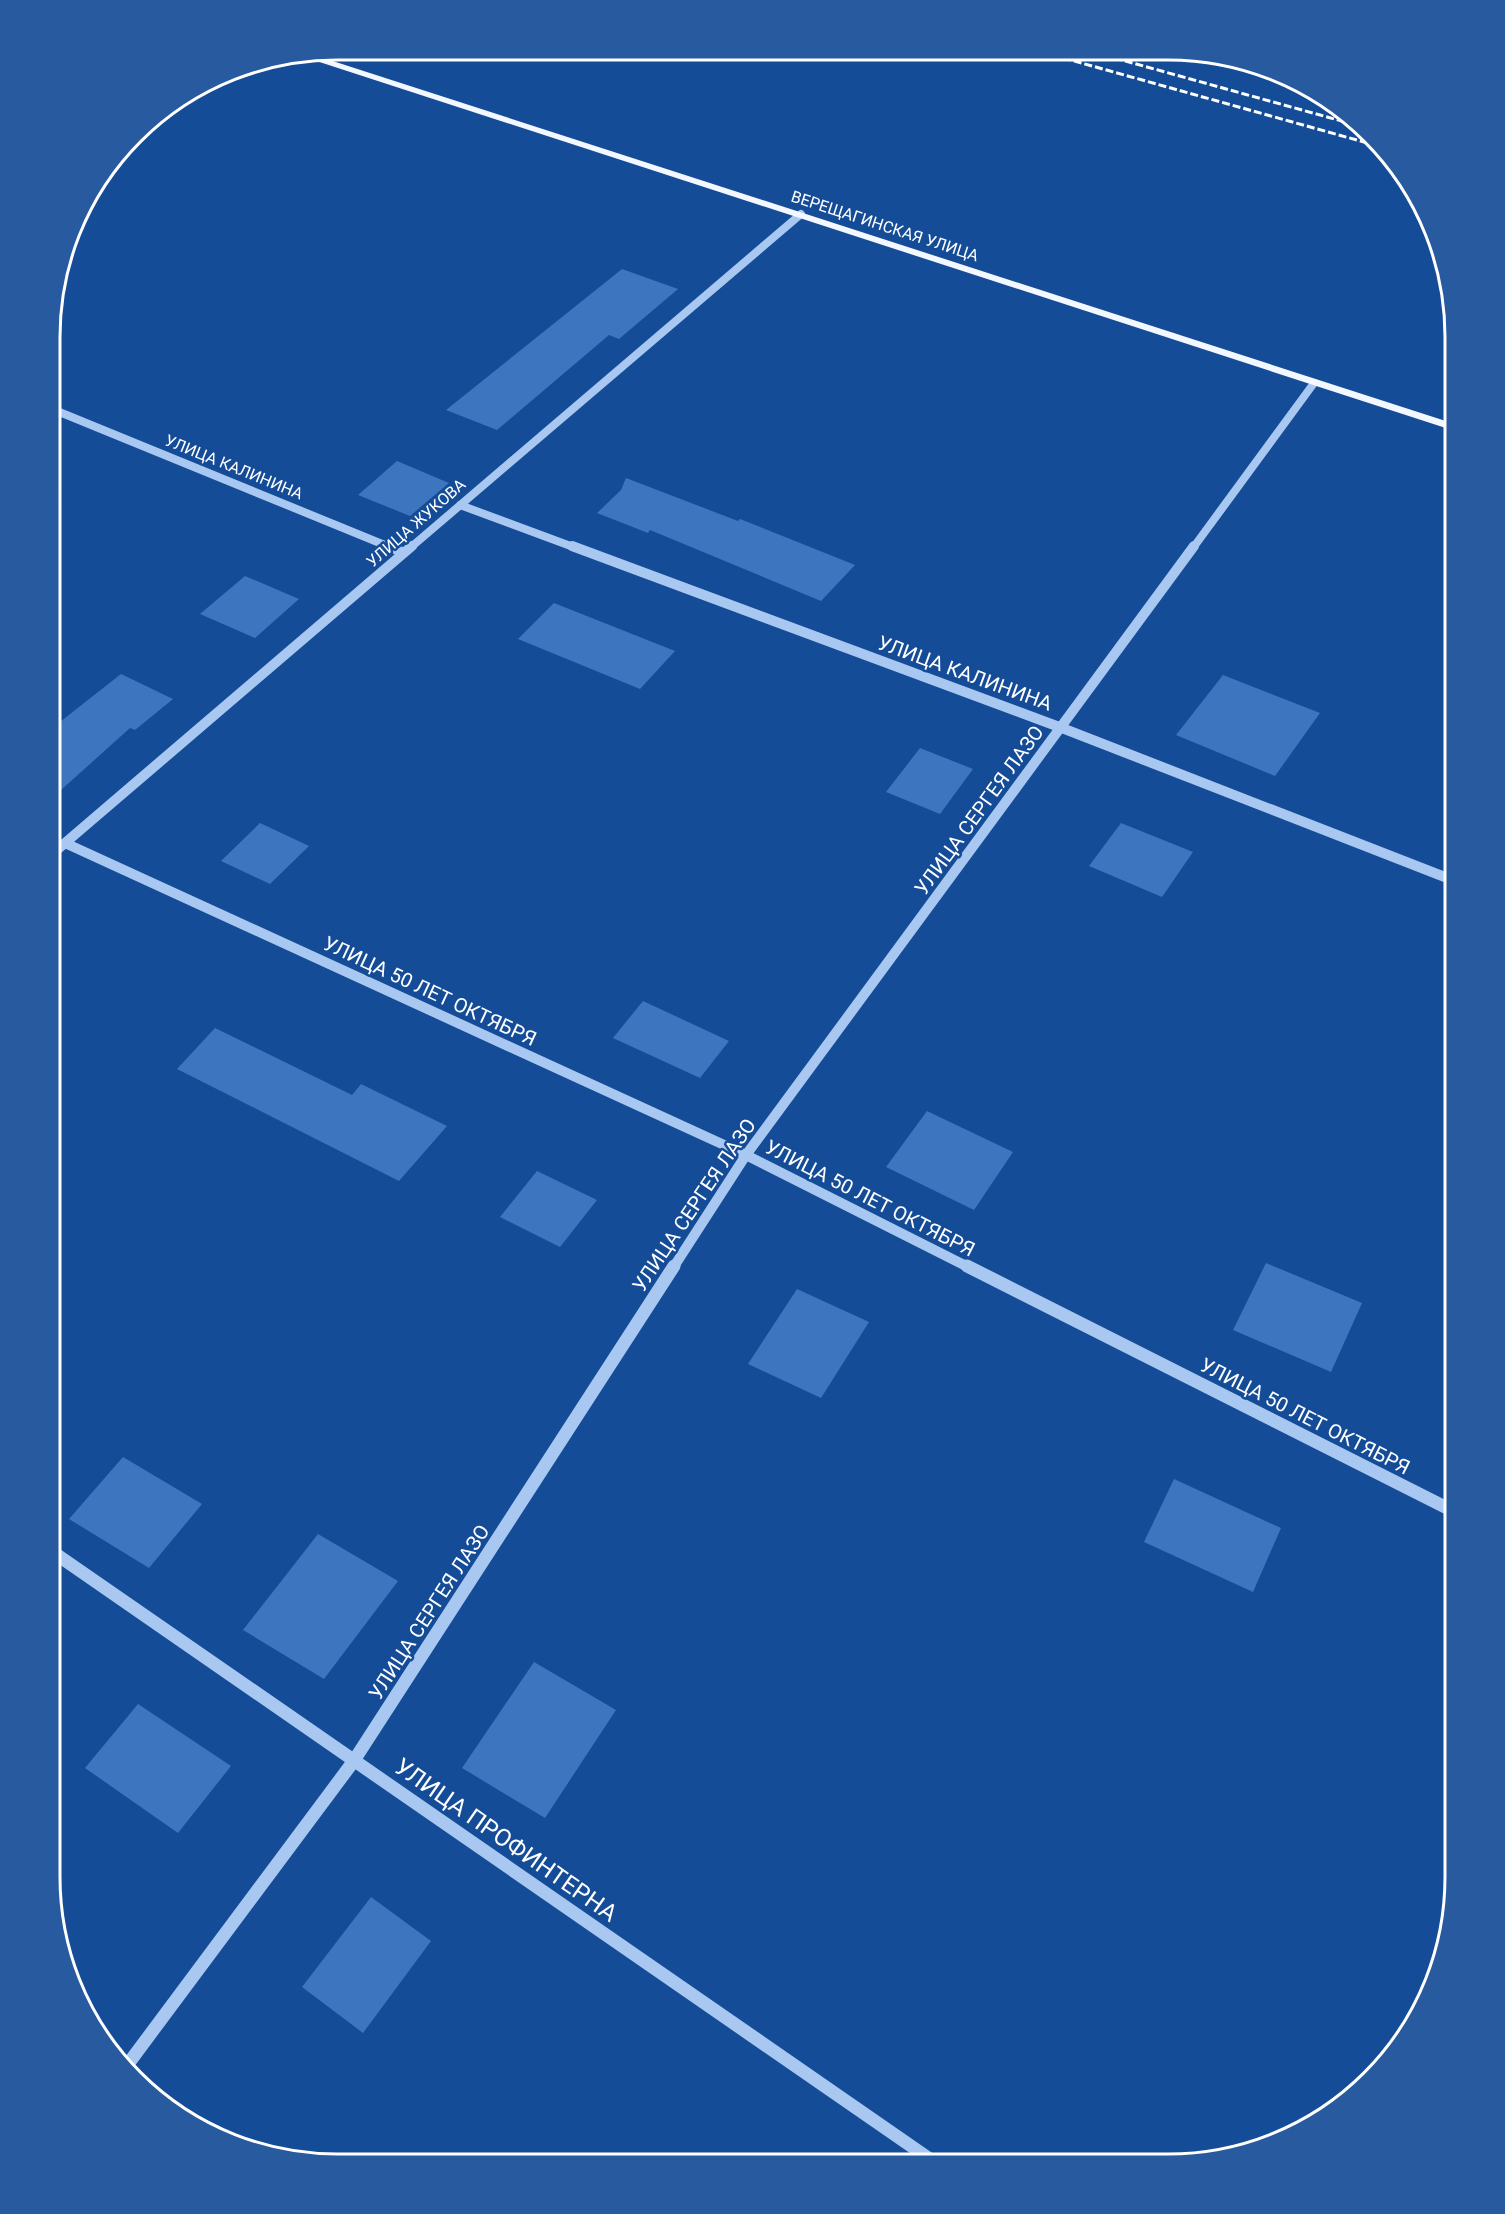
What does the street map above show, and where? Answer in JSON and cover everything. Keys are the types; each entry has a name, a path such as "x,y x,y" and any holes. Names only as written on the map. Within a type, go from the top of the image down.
{"main road":[{"name":"ВЕРЕЩАГИНСКАЯ УЛИЦА","path":"322,61 801,214 1445,425"}],"street":[{"name":"УЛИЦА ЖУКОВА","path":"60,847 801,214"},
{"name":"УЛИЦА СЕРГЕЯ ЛАЗО","path":"131,2062 353,1762 746,1155 1314,383"},
{"name":"УЛИЦА КАЛИНИНА","path":"60,412 404,553"},
{"name":"УЛИЦА КАЛИНИНА","path":"460,505 1062,728 1445,877"},
{"name":"УЛИЦА 50 ЛЕТ ОКТЯБРЯ","path":"65,843 746,1155 1445,1507"},
{"name":"УЛИЦА ПРОФИНТЕРНА","path":"60,1557 922,2154"}],"building":[{"path":"622,269 678,289 619,339 609,335 497,430 446,410"},
{"path":"397,461 449,483 410,516 358,495"},
{"path":"626,478 738,521 740,519 855,565 821,601 650,530 648,533 597,513 621,490"},
{"path":"245,576 299,599 255,638 200,614"},
{"path":"554,603 675,651 640,689 518,639"},
{"path":"121,674 173,699 135,730 130,728 60,791 60,722"},
{"path":"1223,675 1320,713 1275,776 1176,735"},
{"path":"920,748 973,769 940,814 886,792"},
{"path":"260,823 309,846 270,884 221,861"},
{"path":"1121,823 1193,852 1162,897 1089,866"},
{"path":"643,1001 729,1041 700,1078 613,1038"},
{"path":"215,1028 352,1095 361,1084 447,1126 399,1181 177,1069"},
{"path":"927,1111 1013,1152 974,1210 886,1167"},
{"path":"537,1171 597,1200 560,1247 500,1217"},
{"path":"1266,1263 1362,1303 1331,1372 1233,1330"},
{"path":"797,1289 869,1322 821,1398 748,1364"},
{"path":"123,1457 202,1504 149,1568 69,1519"},
{"path":"1174,1479 1281,1528 1253,1592 1144,1542"},
{"path":"318,1534 398,1581 324,1679 243,1630"},
{"path":"534,1662 616,1710 545,1818 462,1768"},
{"path":"138,1704 231,1766 178,1833 85,1768"},
{"path":"371,1897 431,1941 363,2033 302,1987"}],"railway":[{"path":"1071,60 1365,142"},
{"path":"1122,60 1342,121"}]}
